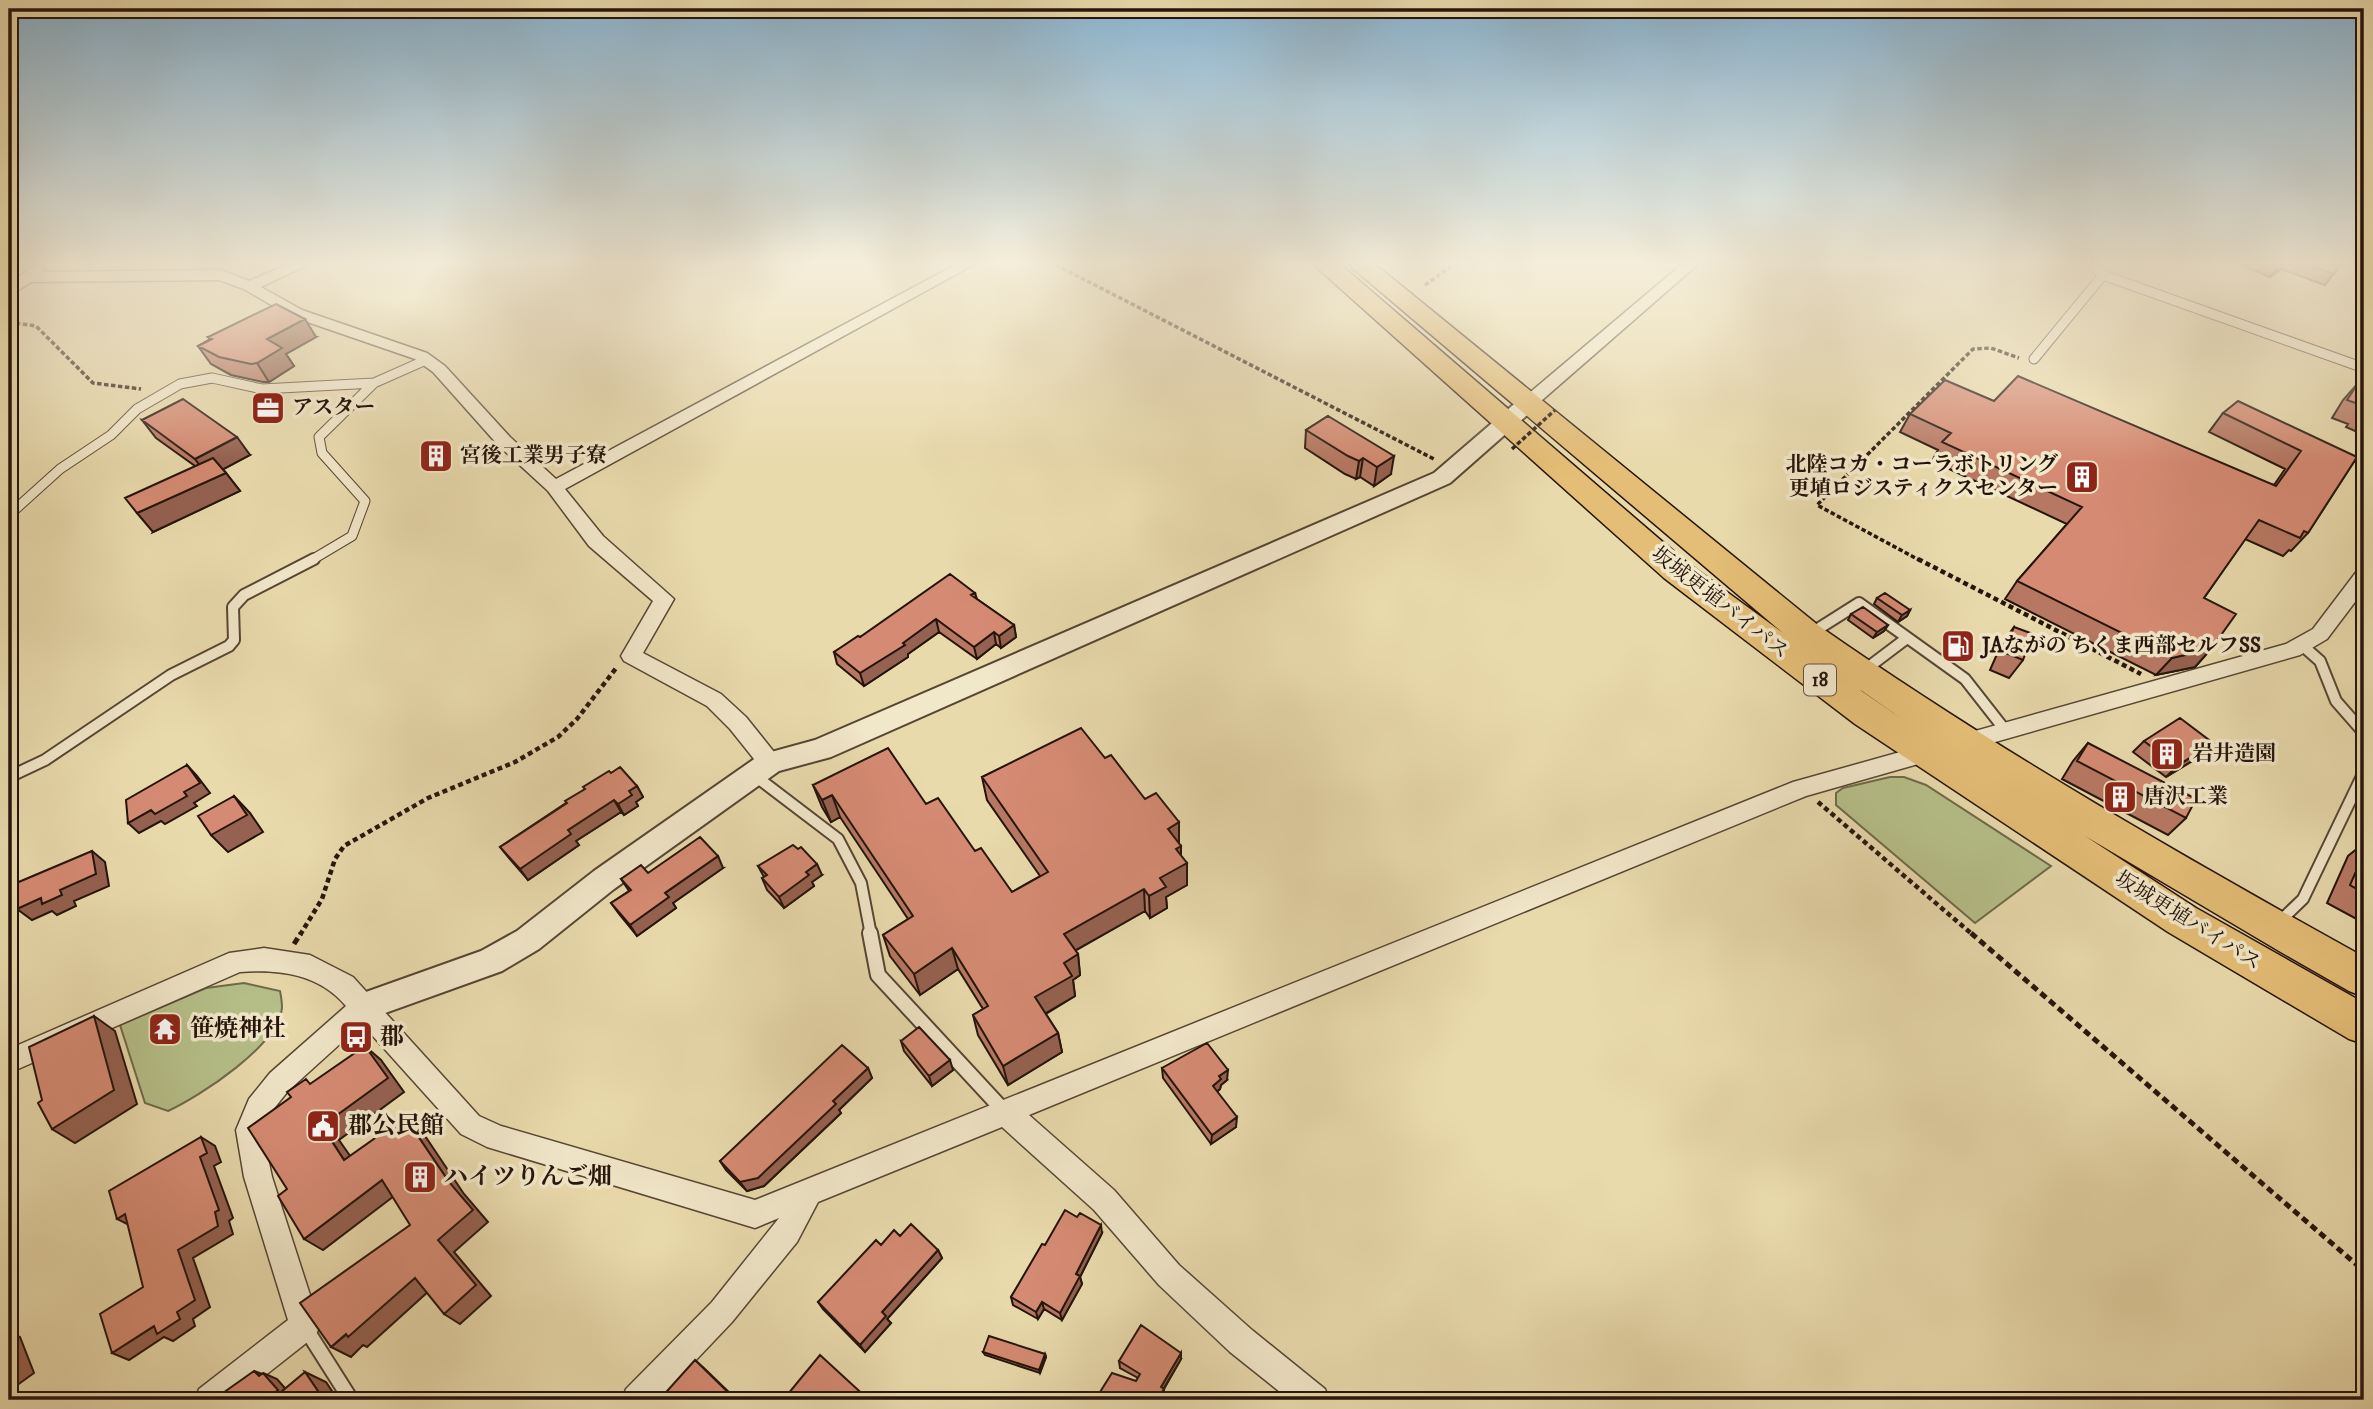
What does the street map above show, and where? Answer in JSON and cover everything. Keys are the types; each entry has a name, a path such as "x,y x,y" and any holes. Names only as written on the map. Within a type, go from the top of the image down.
{"highway":[{"name":"坂城更埴バイパス","path":"1409,331 1525,422 1860,674 1965,743 2206,890 2364,978"},
{"name":"坂城更埴バイパス","path":"1430,331 1675,570 1867,714 2182,920 2364,1025"}],"street":[{"path":"348,331 421,356 439,369 504,441 554,487 596,541 664,599 631,656 714,700 738,723 762,769"},
{"path":"554,487 844,331"},
{"path":"210,1400 304,1326 258,1177 249,1130 258,1108 279,1082 363,1007 491,961 528,940 604,880 762,769 821,749 1442,478 1525,422 1621,331"},
{"path":"9,1060 238,961 283,961 310,966 344,985 470,1125 497,1138 755,1214 1801,788 2303,646 2320,634 2364,576"},
{"path":"1005,1111 1104,1200 1169,1275 1241,1341 1314,1400"},
{"path":"637,1400 730,1302 788,1232 808,1193"}],"lane":[{"path":"2034,359 2057,331"},
{"path":"2259,331 2364,368"},
{"path":"9,515 60,469 102,442 137,408 180,384 205,379 262,389 374,383 426,360"},
{"path":"9,777 45,760 171,675 229,646 234,640 233,607 244,595 344,543 352,536 366,501 322,453 320,437 374,383"},
{"path":"1807,635 1859,603 1965,679 2005,730"},
{"path":"1860,674 1907,638"},
{"path":"2303,646 2319,660 2336,701 2364,733"},
{"path":"762,769 838,839 861,883 878,975 1005,1111"},
{"path":"2274,927 2303,899 2364,772"},
{"path":"304,1326 351,1400"}],"path":[{"path":"41,331 93,383 148,390 158,394"},
{"path":"1184,331 1454,469"},
{"path":"2034,359 2026,360 1991,348 1972,349 1817,505 2163,687"},
{"path":"283,961 323,899 335,859 344,845 428,797 515,762 558,737 577,719 617,668 631,656"},
{"path":"1801,788 2364,1271"},
{"path":"2349,1400 2364,1384"}],"green space":[{"path":"1890,777 1904,777 1926,785 2051,866 1975,923 1836,805 1836,793 1843,788"},
{"path":"244,983 280,991 282,1008 278,1022 267,1038 217,1082 182,1104 168,1111 145,1103 120,1025 206,988"}],"building":[{"path":"221,331 283,331 267,339 282,348 251,364 219,357 198,346 212,339 208,337"},
{"path":"2018,376 2276,486 2301,451 2223,413 2238,401 2357,457 2308,533 2304,531 2300,538 2259,520 2204,598 2236,614 2211,649 2172,658 2017,581 2082,507 1942,442 1951,433 1910,414 1945,380 1994,401"},
{"path":"2359,382 2364,384 2364,406 2347,400"},
{"path":"183,399 237,437 195,459 142,420"},
{"path":"1328,416 1394,456 1377,467 1363,458 1359,461 1348,456 1306,430"},
{"path":"213,458 226,473 137,513 125,498"},
{"path":"950,574 975,593 971,595 1014,625 999,636 994,632 974,647 936,619 903,643 905,645 860,673 834,652 860,637"},
{"path":"1885,593 1910,610 1902,615 1877,598"},
{"path":"1863,607 1888,625 1877,632 1851,614"},
{"path":"2014,627 2033,634 2023,660 2003,652"},
{"path":"2180,718 2213,743 2177,766 2144,741"},
{"path":"1081,728 1105,758 1111,755 1145,799 1156,793 1179,822 1168,829 1181,846 1176,849 1187,863 1160,878 1166,887 1149,896 1144,889 1064,934 1078,954 1064,963 1072,976 1035,997 1058,1033 1003,1066 973,1015 988,1006 952,948 914,974 883,935 913,916 832,795 822,800 813,785 888,748 926,804 938,798 975,851 981,848 1012,892 1048,872 982,777"},
{"path":"2088,743 2196,799 2186,818 2077,761"},
{"path":"187,765 200,783 184,792 187,796 155,814 151,810 128,823 126,800"},
{"path":"620,767 637,786 629,791 632,795 618,804 614,800 568,830 571,834 520,869 500,847 567,803 565,801 585,789 583,787"},
{"path":"234,796 247,815 211,835 198,816"},
{"path":"700,837 718,856 665,893 669,897 630,925 611,903 631,890 621,879 641,865 648,873"},
{"path":"793,845 798,849 801,847 817,864 806,872 809,875 779,897 762,878 767,875 758,866"},
{"path":"92,851 96,874 60,890 62,895 42,904 41,898 17,909 14,884"},
{"path":"2364,853 2364,893 2350,885"},
{"path":"94,1016 114,1090 52,1129 38,1103 42,1100 29,1047"},
{"path":"919,1027 950,1060 929,1076 901,1041"},
{"path":"1207,1043 1228,1070 1219,1076 1221,1079 1213,1086 1237,1117 1212,1135 1162,1068"},
{"path":"842,1045 868,1068 833,1101 836,1104 758,1178 740,1182 720,1161"},
{"path":"365,1046 388,1078 322,1126 344,1160 405,1117 449,1182 473,1210 438,1240 476,1285 444,1314 415,1278 348,1337 346,1334 331,1347 300,1303 410,1225 382,1180 304,1239 278,1196 287,1189 248,1128 291,1097 287,1092 306,1079 310,1084"},
{"path":"201,1137 207,1153 200,1157 219,1210 215,1212 218,1226 178,1250 195,1300 177,1312 180,1319 157,1334 154,1326 112,1353 100,1314 143,1287 125,1214 117,1219 109,1191"},
{"path":"1065,1210 1077,1217 1080,1213 1101,1225 1076,1274 1080,1276 1060,1313 1042,1302 1036,1312 1011,1297"},
{"path":"911,1224 938,1250 882,1312 886,1316 860,1345 818,1302 876,1240 881,1245 894,1230 900,1236"},
{"path":"1141,1325 1181,1353 1161,1387 1164,1389 1157,1400 1095,1400 1112,1373 1136,1381 1140,1374 1119,1361"},
{"path":"989,1336 1045,1354 1039,1370 983,1352"},
{"path":"820,1355 869,1400 783,1400"},
{"path":"695,1360 736,1400 659,1400"},
{"path":"254,1371 259,1376 263,1373 278,1390 267,1400 213,1400"},
{"path":"305,1372 324,1400 287,1400 281,1392"}],"place":[{"name":"アスター","path":"268,408"},
{"name":"宮後工業男子寮","path":"436,456"},
{"name":"北陸コカ・コーラボトリング 更埴ロジスティクスセンター","path":"2082,477"},
{"name":"JAながの ちくま西部セルフSS","path":"1958,646"},
{"name":"岩井造園","path":"2167,754"},
{"name":"唐沢工業","path":"2120,797"},
{"name":"笹焼神社","path":"165,1029"},
{"name":"郡","path":"356,1037"},
{"name":"郡公民館","path":"323,1126"},
{"name":"ハイツりんご畑","path":"420,1177"}]}
